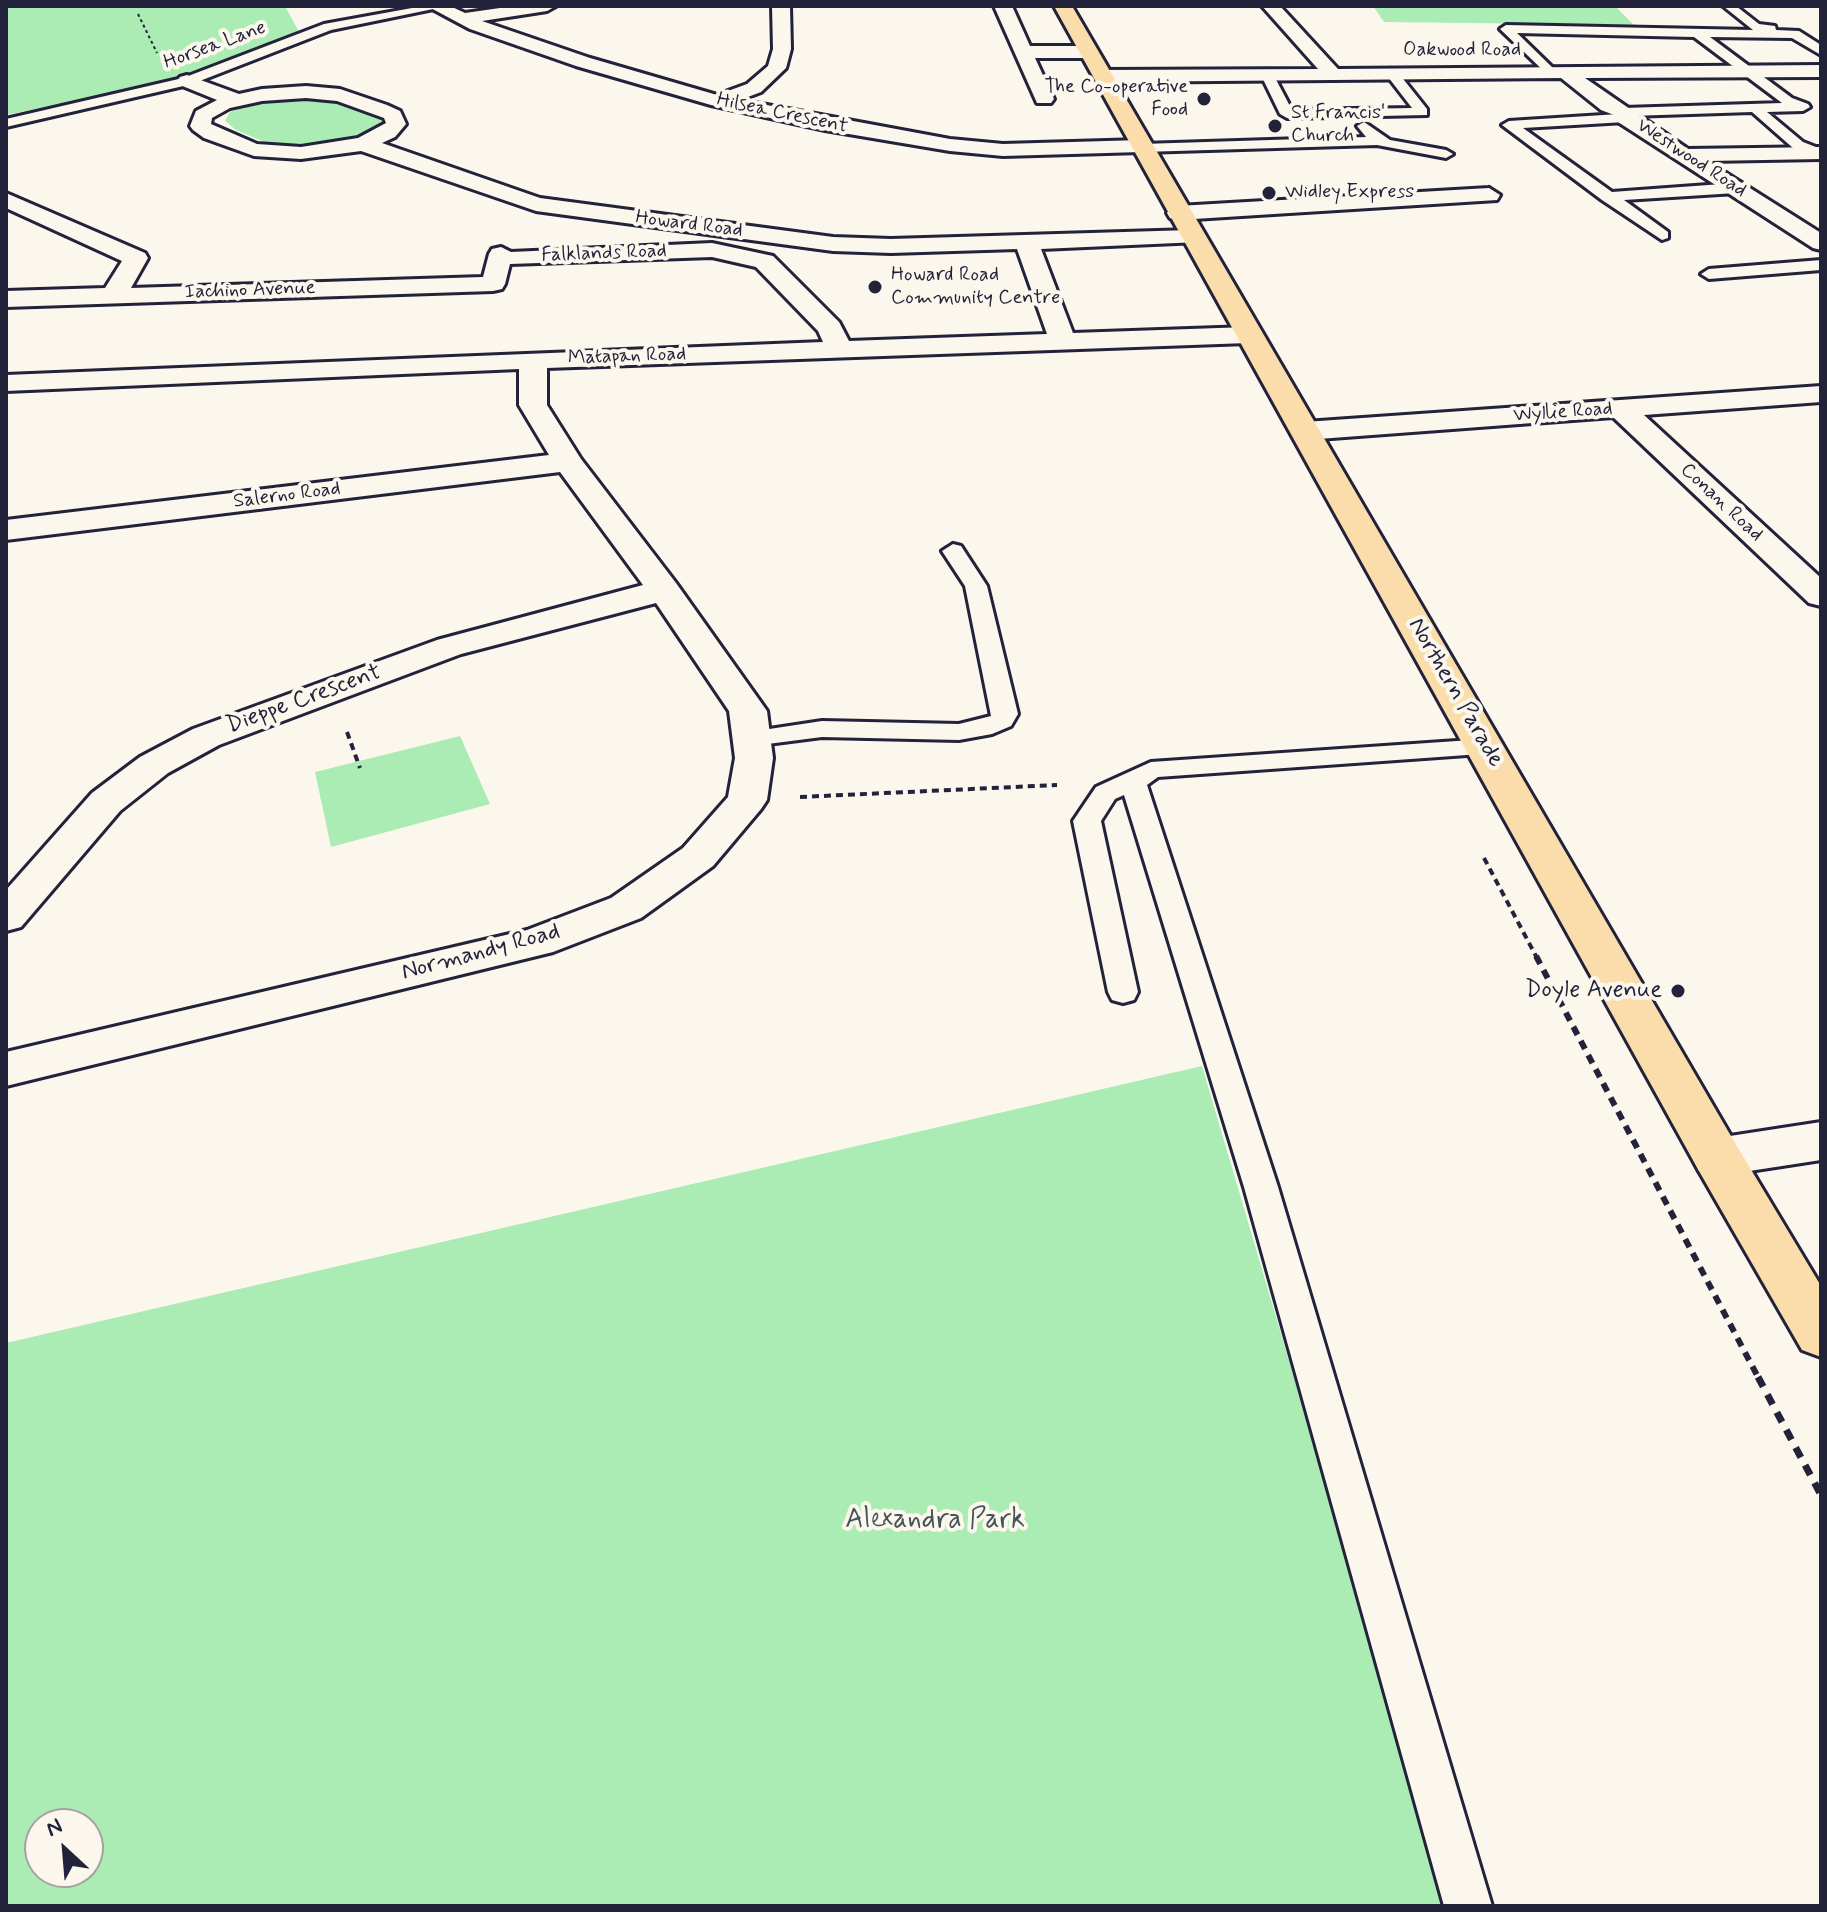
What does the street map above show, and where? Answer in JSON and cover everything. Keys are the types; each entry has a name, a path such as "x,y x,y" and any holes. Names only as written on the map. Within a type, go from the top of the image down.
{"main road":[{"name":"Northern Parade","path":"1063,6 1184,225 1821,1334"}],"street":[{"name":"Hilsea Crescent","path":"437,6 462,19 583,62 718,101 950,145 1003,150 1142,147"},
{"path":"462,19 547,6"},
{"path":"718,101 754,88 777,68 782,49 781,6"},
{"path":"1003,6 1044,99"},
{"path":"1271,6 1333,74"},
{"path":"1023,52 1096,64"},
{"name":"Oakwood Road","path":"1096,64 1267,75 1821,71"},
{"name":"Westwood Road","path":"1557,72 1821,243"},
{"path":"187,81 236,100"},
{"path":"283,92 326,93 393,115 396,121 392,130 363,144 317,153 276,153 244,147 202,129 199,122 203,115 236,100 283,92"},
{"name":"Howard Road","path":"363,144 511,197 566,209 833,244 891,246 1026,241 1418,205 1489,195"},
{"path":"1685,155 1821,153"},
{"path":"6,200 136,258 114,295"},
{"path":"1026,241 1064,343"},
{"name":"Falklands Road","path":"493,284 508,256 712,250 764,261 830,328 840,351"},
{"name":"Iachino Avenue","path":"6,299 493,284"},
{"name":"Matapan Road","path":"6,383 533,360 1248,335"},
{"path":"533,360 533,405 568,462 664,590 748,711 754,758 747,800"},
{"name":"Wyllie Road","path":"1305,431 1821,394"},
{"name":"Conan Road","path":"1622,410 1821,596"},
{"name":"Salerno Road","path":"6,530 568,462"},
{"name":"Dieppe Crescent","path":"6,917 106,802 154,765 206,737 449,647 664,590"},
{"name":"Normandy Road","path":"6,1069 538,942 626,908 698,857 747,800"},
{"path":"1717,1157 1821,1141"}],"lane":[{"name":"Horsea Lane","path":"6,123 187,81 328,27 437,6"},
{"path":"1729,6 1761,28 1809,30"},
{"path":"1557,72 1506,29 1795,34 1821,51"},
{"path":"1697,33 1787,101 1803,107"},
{"path":"1267,75 1287,114 1422,112 1391,73"},
{"path":"1759,108 1759,112 1798,145 1821,153"},
{"path":"1662,235 1509,125 1624,115 1821,108"},
{"path":"1360,121 1377,141"},
{"path":"1142,147 1377,141 1446,154"},
{"path":"1607,197 1736,188"},
{"path":"1709,274 1821,265"},
{"path":"752,738 822,729 959,732 983,729 1002,721 1005,714 976,586 953,551"},
{"path":"1123,992 1087,821 1105,793 1133,782 1151,770 1486,747"},
{"path":"1133,782 1261,1187 1468,1906"}],"path":[{"path":"747,800 1133,782"}],"green space":[{"path":"6,6 285,6 299,32 178,80 6,115"},
{"path":"1373,6 1615,6 1634,25 1384,22"},
{"path":"318,96 339,100 383,117 386,124 363,140 297,149 274,146 236,130 225,121 230,112 259,103"},
{"path":"460,736 490,804 331,847 315,772"},
{"name":"Alexandra Park","path":"1202,1066 1450,1906 6,1906 6,1343"}],"place":[{"name":"The Co-operative Food","path":"1204,99"},
{"name":"St Francis' Church","path":"1275,126"},
{"name":"Widley Express","path":"1269,193"},
{"name":"Howard Road Community Centre","path":"875,287"},
{"name":"Doyle Avenue","path":"1678,991"}]}
